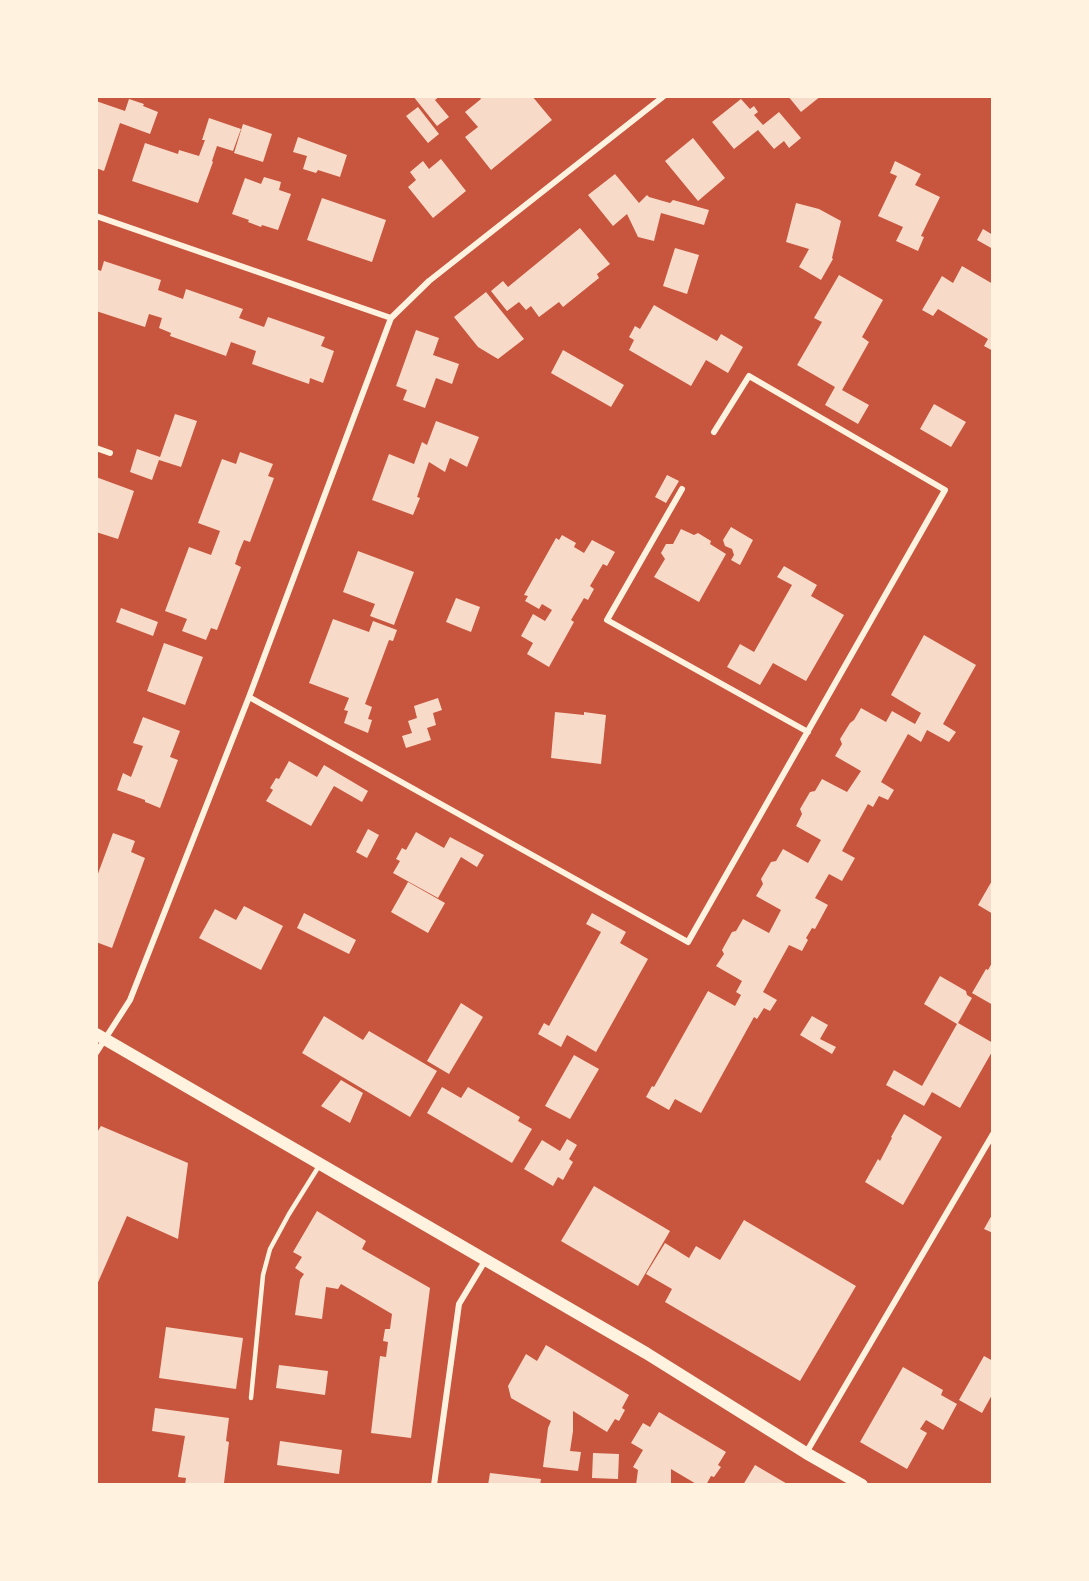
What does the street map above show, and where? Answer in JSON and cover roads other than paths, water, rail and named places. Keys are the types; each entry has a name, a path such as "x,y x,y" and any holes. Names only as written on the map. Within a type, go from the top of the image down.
{"main road":[{"path":"101,1037 646,1353 806,1453 862,1485"}],"street":[{"path":"96,1053 101,1037 130,1000 249,697 391,318 429,281 664,96"},
{"path":"96,216 391,318"},
{"path":"249,697 688,942 945,490 749,376 714,432"},
{"path":"96,448 110,453"},
{"path":"682,489 608,620 808,732"},
{"path":"806,1453 993,1134"},
{"path":"434,1485 459,1304 486,1261"}],"lane":[{"path":"251,1398 263,1275 270,1249 320,1163"}]}
